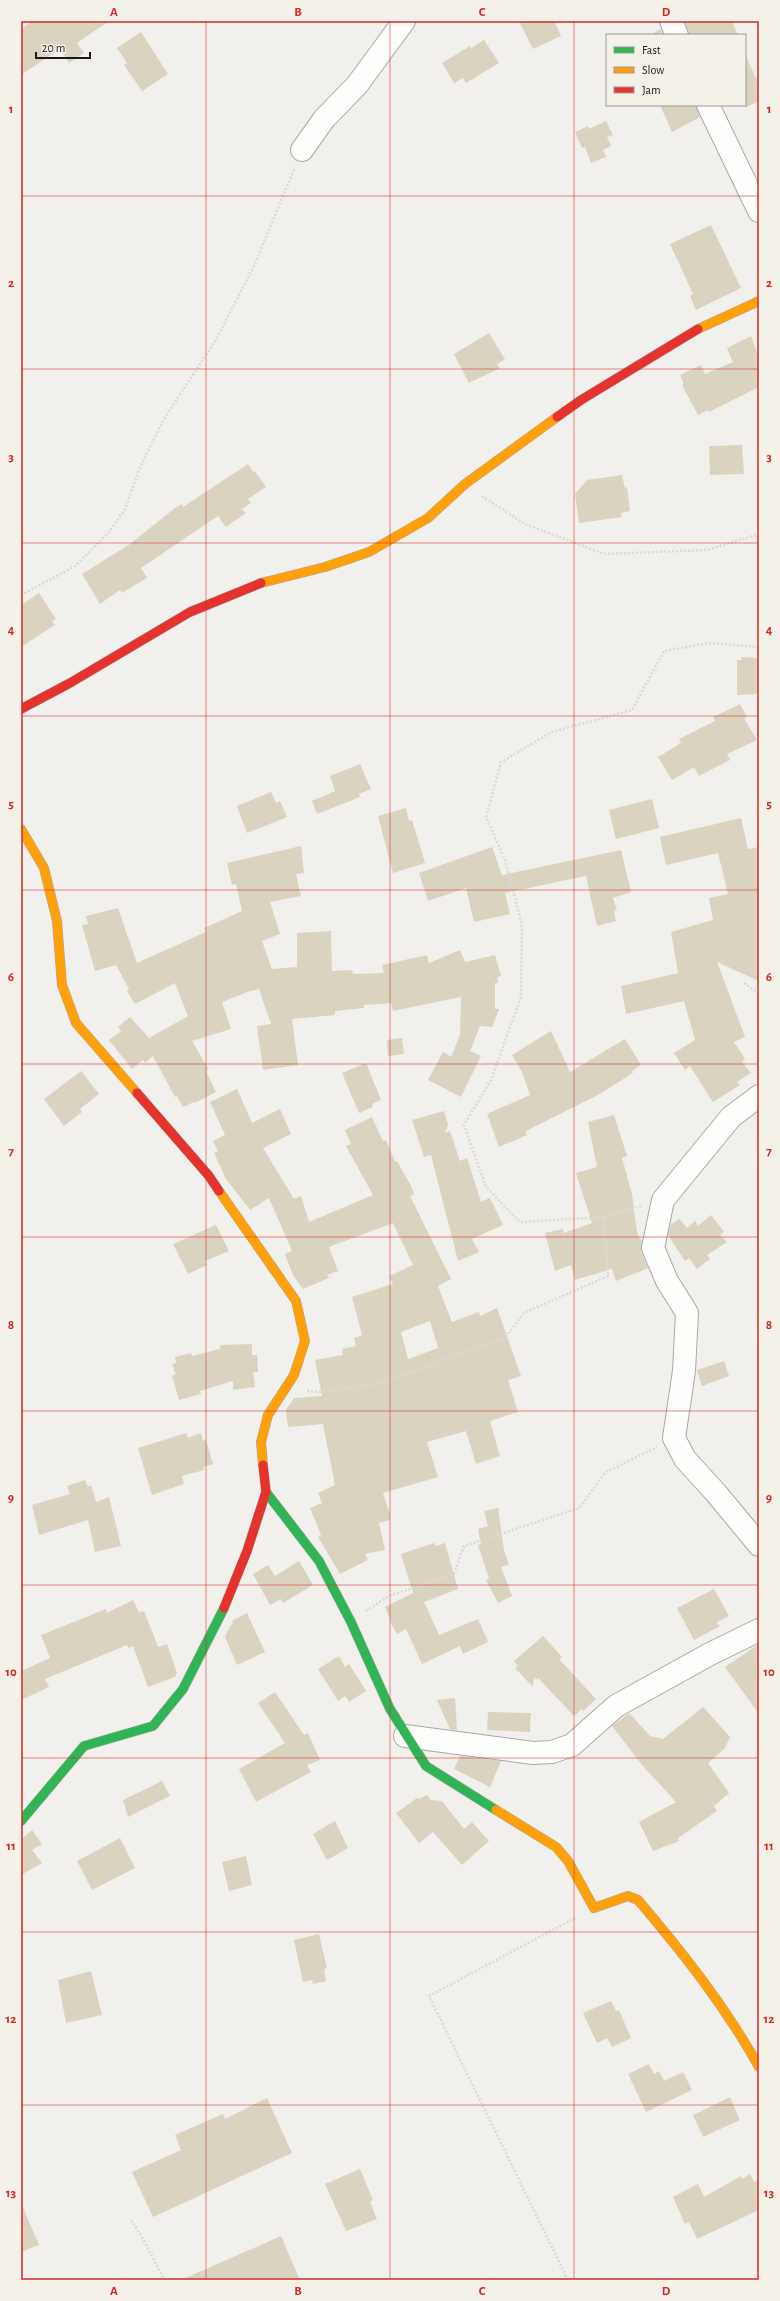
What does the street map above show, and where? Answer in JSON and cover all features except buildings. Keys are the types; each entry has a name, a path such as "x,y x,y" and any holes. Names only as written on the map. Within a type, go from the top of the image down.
{"street":[{"path":"302,150 324,119 357,85 404,21"},
{"path":"672,21 677,34"},
{"path":"708,106 759,211"},
{"path":"21,709 70,683 190,612 253,585 325,567 369,552 428,518 465,484 581,400 697,330 759,301"},
{"path":"21,829 44,868 57,921 62,985 76,1023 209,1176 296,1301 305,1341 294,1375 268,1415 261,1442 266,1492 247,1551 216,1627 183,1689 153,1726 84,1746 21,1821"},
{"path":"759,1096 731,1116 662,1200 653,1248 667,1282 687,1313 684,1370 674,1438 685,1459 716,1493 759,1545"},
{"path":"266,1492 319,1561 351,1622 390,1710 404,1736 426,1766 556,1847 568,1861 594,1908 628,1896 638,1900 693,1964 714,1993 759,2068"},
{"path":"404,1736 533,1753 552,1752 572,1745 616,1706 710,1654 759,1630"}],"path":[{"path":"21,595 75,566 109,532 125,509 140,467 164,419 217,338 254,266 302,150"},
{"path":"465,484 525,524 604,554 707,550 759,534"},
{"path":"662,1200 604,1217 520,1222 486,1187 464,1125 491,1080 521,997 522,925 505,860 486,817 501,762 552,732 632,710 664,651 708,643 759,647"},
{"path":"744,983 759,994"},
{"path":"283,1393 300,1390 319,1392 375,1384 505,1338 524,1313 608,1276 604,1217"},
{"path":"351,1622 389,1596 454,1574 464,1546 579,1508 606,1472 674,1438"},
{"path":"568,2280 429,1996 594,1908"},
{"path":"131,2220 147,2243 152,2258 165,2280"}],"traffic: fast":[{"path":"266,1492 319,1561 351,1622 390,1709 426,1766 496,1810"},
{"path":"21,1821 84,1746 153,1726 183,1689 224,1608"}],"traffic: slow":[{"path":"698,329 759,301"},
{"path":"261,583 325,567 369,552 428,518 465,484 557,417"},
{"path":"21,829 44,868 57,921 62,985 76,1023 137,1093"},
{"path":"219,1191 296,1301 305,1341 294,1375 268,1415 261,1442 263,1465"},
{"path":"496,1810 556,1847 568,1861 594,1908 628,1896 638,1900 703,1980 746,2044 759,2067"}],"traffic: jam":[{"path":"557,417 581,400 698,329"},
{"path":"21,709 70,683 190,612 261,583"},
{"path":"137,1093 209,1176 219,1191"},
{"path":"224,1608 247,1551 266,1492 263,1465"}]}
